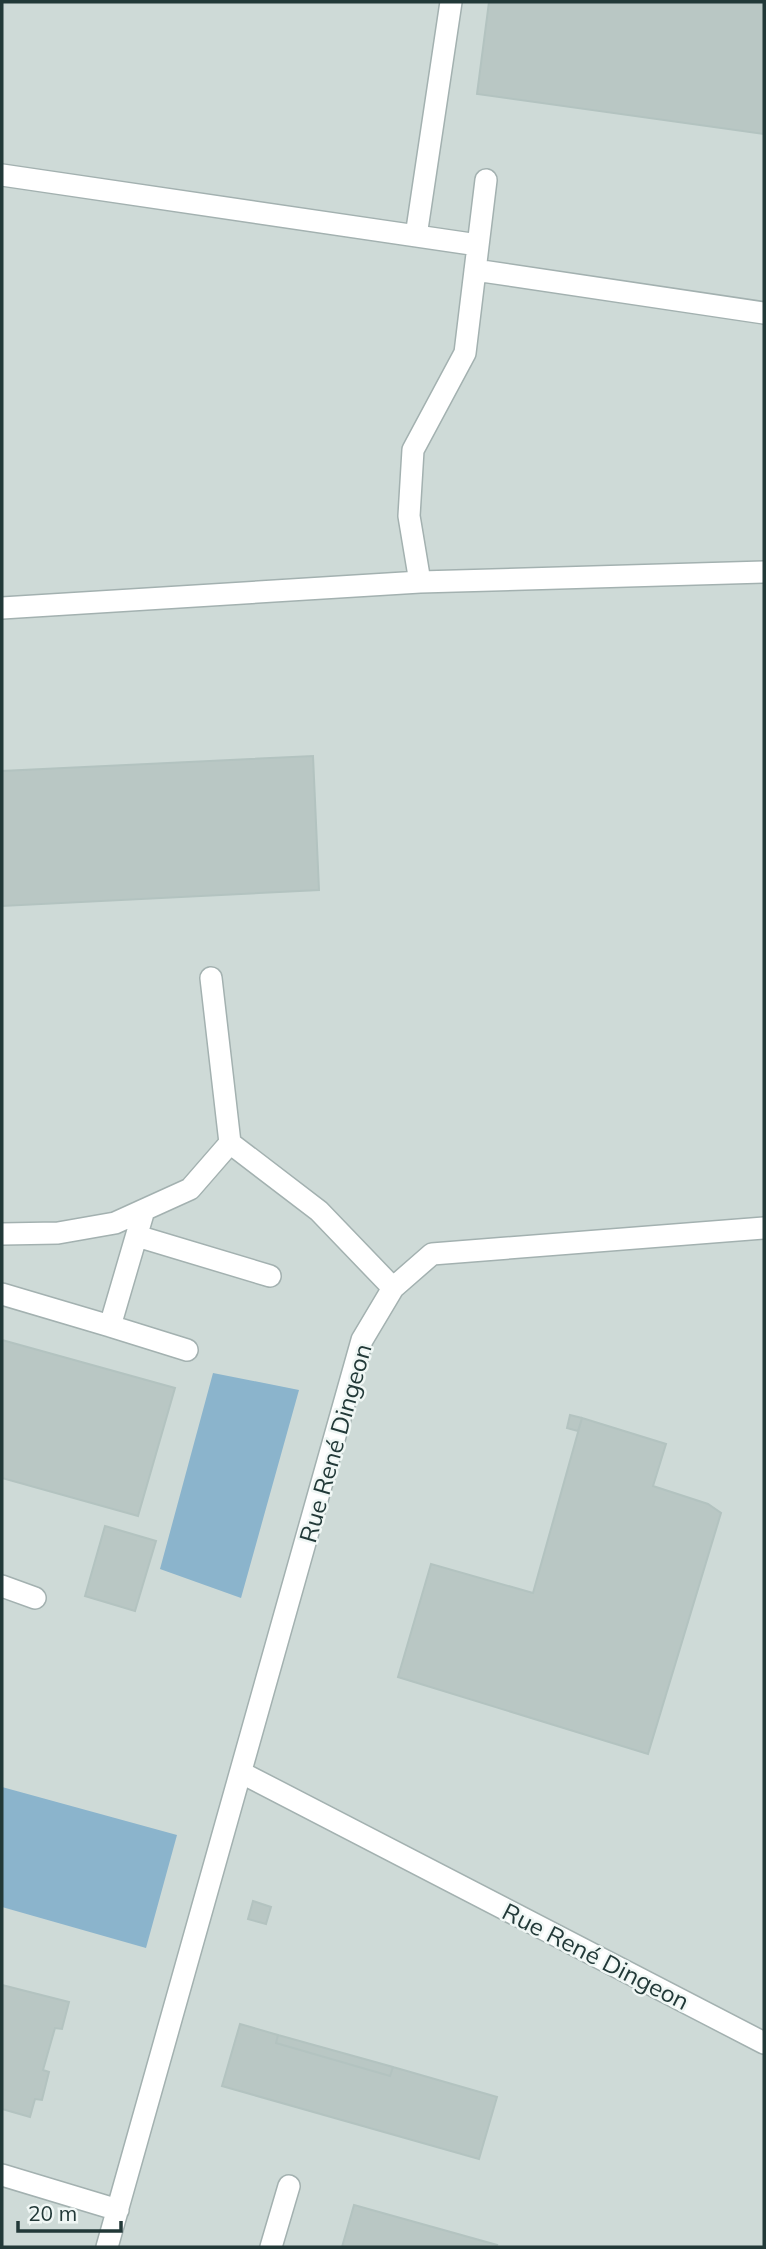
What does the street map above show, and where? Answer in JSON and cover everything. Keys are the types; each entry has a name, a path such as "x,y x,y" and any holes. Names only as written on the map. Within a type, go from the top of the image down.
{"street":[{"path":"416,236 451,2"},
{"path":"2,175 478,245"},
{"path":"420,582 410,516 413,450 465,354 486,180"},
{"path":"475,271 764,313"},
{"path":"2,608 420,582 764,572"},
{"path":"212,978 230,1143 319,1211 393,1288"},
{"path":"2,1234 58,1233 115,1223 190,1189 230,1143"},
{"path":"110,1326 144,1210"},
{"name":"Rue René Dingeon","path":"107,2247 362,1340 393,1288 432,1254 764,1228"},
{"path":"137,1236 270,1276"},
{"path":"2,1294 187,1350"},
{"path":"2,1586 35,1598"},
{"name":"Rue René Dingeon","path":"242,1773 764,2043"},
{"path":"2,2175 118,2210"},
{"path":"271,2247 289,2186"}],"shaded area":[{"path":"2,2 764,2 764,2247 2,2247"}],"water":[{"path":"213,1373 299,1390 241,1598 160,1569"},
{"path":"2,1787 177,1835 146,1948 2,1907"}],"building":[{"path":"489,2 764,2 764,134 477,94"},
{"path":"313,756 319,890 2,906 2,771"},
{"path":"2,1340 175,1388 138,1516 2,1478"},
{"path":"570,1415 582,1418 578,1431 567,1428"},
{"path":"582,1418 666,1444 653,1486 708,1504 721,1513 648,1754 398,1677 431,1564 533,1593"},
{"path":"105,1526 156,1541 135,1611 85,1596"},
{"path":"253,1901 271,1907 266,1924 248,1919"},
{"path":"2,1985 69,2002 62,2029 55,2028 43,2070 49,2072 42,2100 35,2099 30,2117 2,2109"},
{"path":"240,2024 278,2035 276,2043 390,2076 393,2067 497,2097 479,2159 222,2086"},
{"path":"278,2035 393,2067 390,2076 276,2043"},
{"path":"354,2205 497,2245 342,2247"}]}
